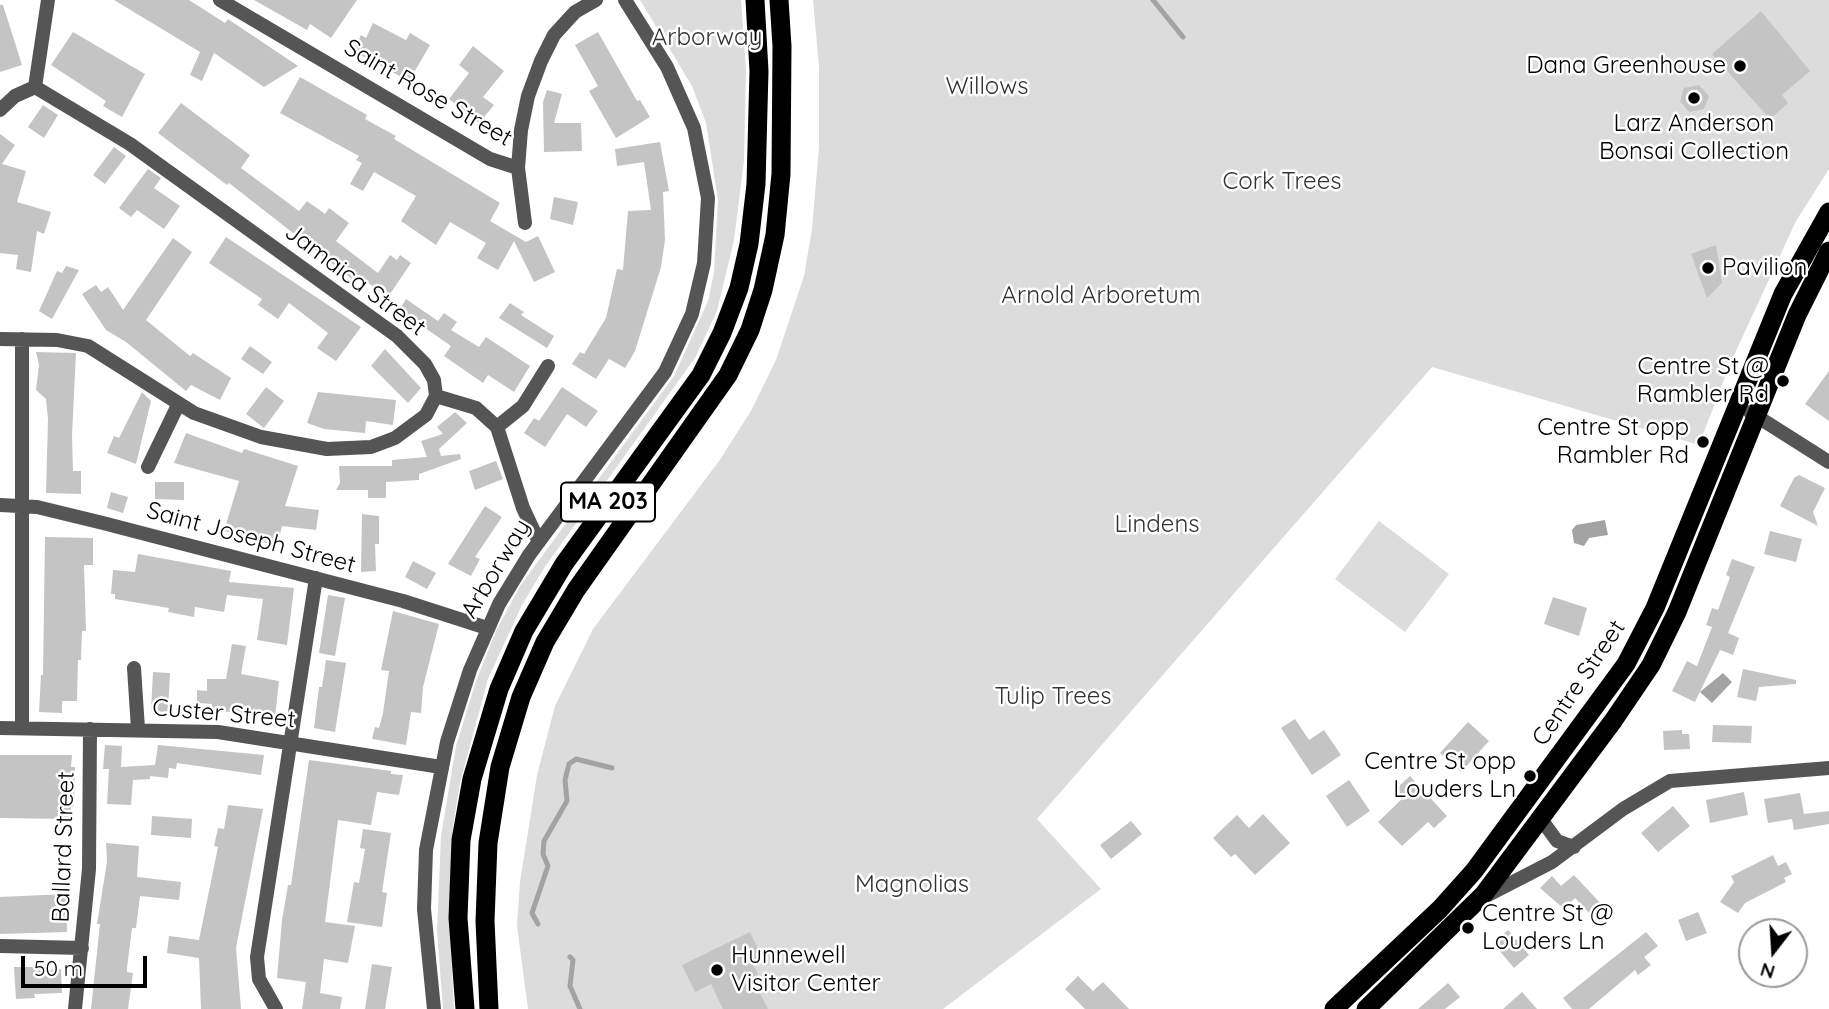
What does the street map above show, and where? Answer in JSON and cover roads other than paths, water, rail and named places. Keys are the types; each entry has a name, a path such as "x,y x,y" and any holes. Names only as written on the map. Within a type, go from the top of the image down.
{"highway":[{"name":"MA 203","path":"465,1009 459,927 461,847 471,779 496,696 524,631 547,590 705,368 725,327 739,288 750,244 755,194 759,55 755,0"},
{"name":"MA 203","path":"489,1009 485,921 490,825 504,750 521,697 552,629 580,583 728,375 750,330 763,290 775,235 780,174 782,46 779,0"},
{"name":"Centre Street","path":"1334,1009 1470,876 1618,676 1655,608 1783,294 1829,212"},
{"name":"Centre Street","path":"1366,1009 1479,900 1629,699 1661,646 1801,307 1829,251"}],"street":[{"path":"0,110 15,96 35,87 48,0"},
{"name":"Saint Rose Street","path":"220,0 490,159 518,168 521,130 528,96 541,61 554,35 575,12 596,0"},
{"name":"Arborway","path":"434,1009 425,937 424,878 441,768 461,695 487,628 511,583 665,372 692,314 704,263 708,198 694,128 667,67 625,0"},
{"name":"Jamaica Street","path":"35,87 130,144 397,336 425,364 434,380 436,396"},
{"path":"518,168 525,223"},
{"path":"0,339 57,340 88,346 178,405 261,437 342,450 372,447 396,438 426,415 436,396 476,408 497,427 523,508 539,542"},
{"path":"22,339 22,728"},
{"path":"497,427 523,406 548,366"},
{"path":"1737,404 1829,462"},
{"path":"148,467 178,405"},
{"name":"Saint Joseph Street","path":"0,505 23,506 316,578 487,628"},
{"path":"276,1009 261,985 257,965 316,578"},
{"path":"134,668 138,729"},
{"name":"Custer Street","path":"0,728 218,732 441,768"},
{"name":"Ballard Street","path":"75,1009 89,869 90,729"},
{"path":"1479,900 1535,872 1656,787 1670,781 1829,768"},
{"path":"1541,819 1557,841 1574,847"},
{"path":"0,946 82,948"}],"waterway":[{"path":"1153,0 1183,37"},
{"path":"538,924 532,913 548,866 543,854 544,841 567,801 565,780 569,764 576,759 612,768"},
{"path":"570,957 573,960 570,986 580,1009"}],"place":[{"name":"Dana Greenhouse","path":"1740,66"},
{"name":"Larz Anderson Bonsai Collection","path":"1694,98"},
{"name":"Pavilion","path":"1708,268"},
{"name":"Centre St @ Rambler Rd","path":"1783,381"},
{"name":"Centre St opp Rambler Rd","path":"1703,442"},
{"name":"Centre St opp Louders Ln","path":"1530,776"},
{"name":"Centre St @ Louders Ln","path":"1468,928"},
{"name":"Hunnewell Visitor Center","path":"717,970"}],"park label":[{"name":"Willows","path":"987,87"},
{"name":"Cork Trees","path":"1282,182"},
{"name":"Arnold Arboretum","path":"1101,296"},
{"name":"Lindens","path":"1157,525"},
{"name":"Tulip Trees","path":"1053,697"},
{"name":"Magnolias","path":"912,885"}]}
